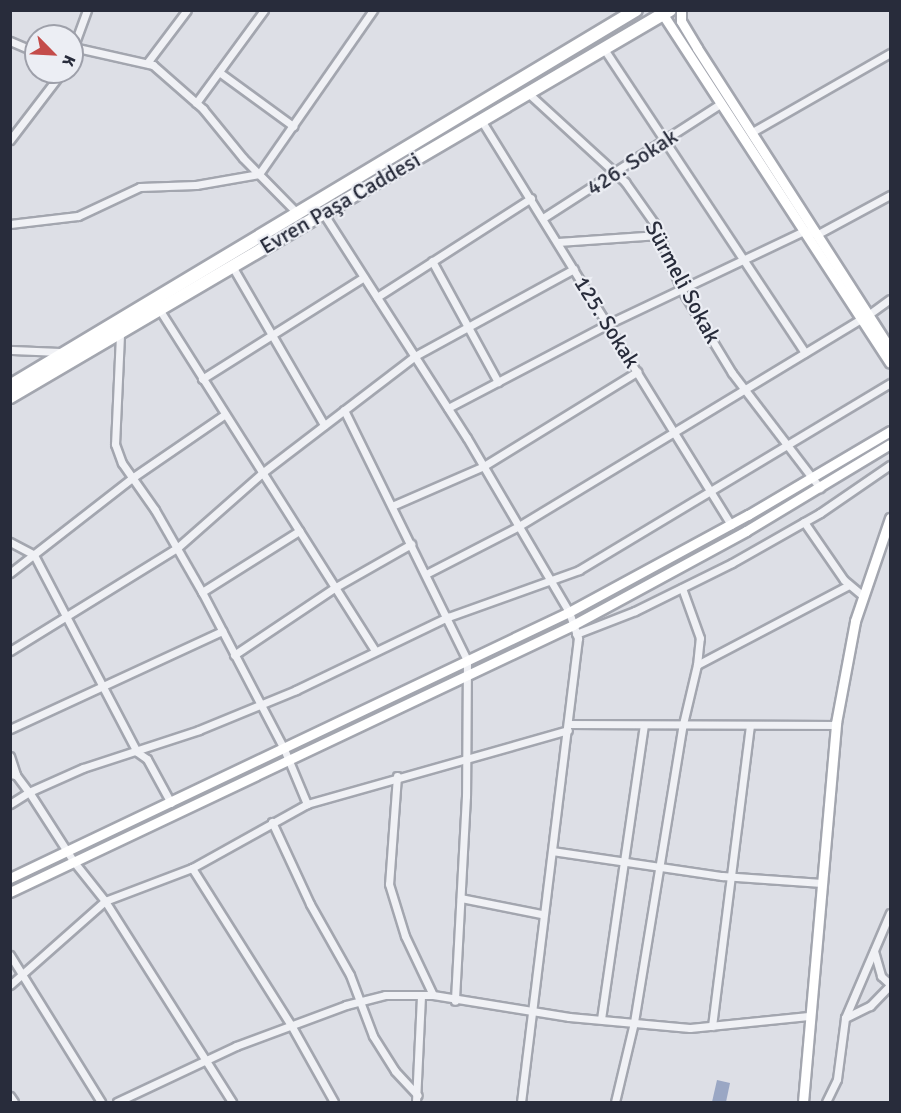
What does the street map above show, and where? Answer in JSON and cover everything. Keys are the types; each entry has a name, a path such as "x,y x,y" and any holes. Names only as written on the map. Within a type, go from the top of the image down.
{"highway":[{"name":"Evren Paşa Caddesi","path":"10,386 636,10"},
{"name":"Evren Paşa Caddesi","path":"10,397 120,335 159,309 664,12"}],"street":[{"path":"147,63 187,10"},
{"path":"196,103 264,10"},
{"path":"681,10 681,21 697,48 754,131 818,234 891,363"},
{"path":"10,224 78,216 140,187 196,185 259,174 371,11"},
{"path":"664,12 720,104 804,231 865,317 891,349"},
{"path":"10,41 24,47"},
{"path":"604,49 664,141 746,259 805,353"},
{"path":"84,51 147,63 196,103 298,214"},
{"path":"754,131 891,53"},
{"path":"219,72 293,126"},
{"path":"10,140 53,84"},
{"name":"Sürmeli Sokak","path":"528,93 625,182 659,235 681,289 745,390 820,488"},
{"name":"426. Sokak","path":"543,218 720,104"},
{"name":"125. Sokak","path":"482,120 731,525"},
{"path":"448,408 608,324 804,231 818,234 891,195"},
{"path":"377,297 531,198"},
{"path":"323,213 484,466 569,612 575,629 569,727 542,914 533,1010 520,1102"},
{"path":"558,242 659,235"},
{"path":"432,261 466,328 498,382"},
{"path":"232,266 270,336 324,425"},
{"path":"10,651 67,613 177,548 262,473 415,356 574,269"},
{"path":"202,379 364,277"},
{"path":"426,574 519,526 865,317 891,299"},
{"path":"159,309 375,651"},
{"path":"120,335 116,444 132,478 202,592 284,749 307,804"},
{"path":"10,350 67,353"},
{"path":"392,506 484,466 637,372"},
{"path":"10,804 29,792 83,768 138,753 259,705 448,617 579,570 891,383"},
{"path":"344,410 448,617 467,660 466,757 455,1001"},
{"path":"10,573 132,478 224,415"},
{"path":"10,878 69,852 569,612 731,525 891,431"},
{"path":"575,629 820,488 891,444"},
{"path":"10,892 468,672 682,588 804,522 891,465"},
{"path":"803,1102 808,1016 836,725 862,595 891,518"},
{"path":"804,522 849,585 862,595"},
{"path":"202,592 299,531"},
{"path":"10,542 34,555 67,613 138,753 147,759 171,803"},
{"path":"234,655 334,588 411,544"},
{"path":"697,665 849,585"},
{"path":"615,1102 634,1022 683,724 697,665 700,638 682,588"},
{"path":"10,729 222,632"},
{"path":"10,985 105,901 192,868 307,804 569,727 683,724 750,727 836,725"},
{"path":"601,1019 626,862 644,725"},
{"path":"712,1026 750,727"},
{"path":"10,756 13,774 29,792 74,862 105,901 232,1102"},
{"path":"397,776 389,884 405,936 434,995"},
{"path":"272,822 361,1001 372,1036 417,1099"},
{"path":"552,851 731,877 822,883"},
{"path":"192,868 291,1025 334,1102"},
{"path":"461,898 542,914"},
{"path":"826,1102 837,1079 845,1018 891,913"},
{"path":"845,1018 870,1006 891,985 881,976 874,951"},
{"path":"10,955 100,1102"},
{"path":"117,1102 206,1060 291,1025 385,995 434,995 455,1001 601,1019 712,1026 808,1016"},
{"path":"417,1099 421,996"},
{"path":"10,1096 14,1102"}],"water":[{"path":"717,1080 730,1083 726,1102 712,1102"}]}
